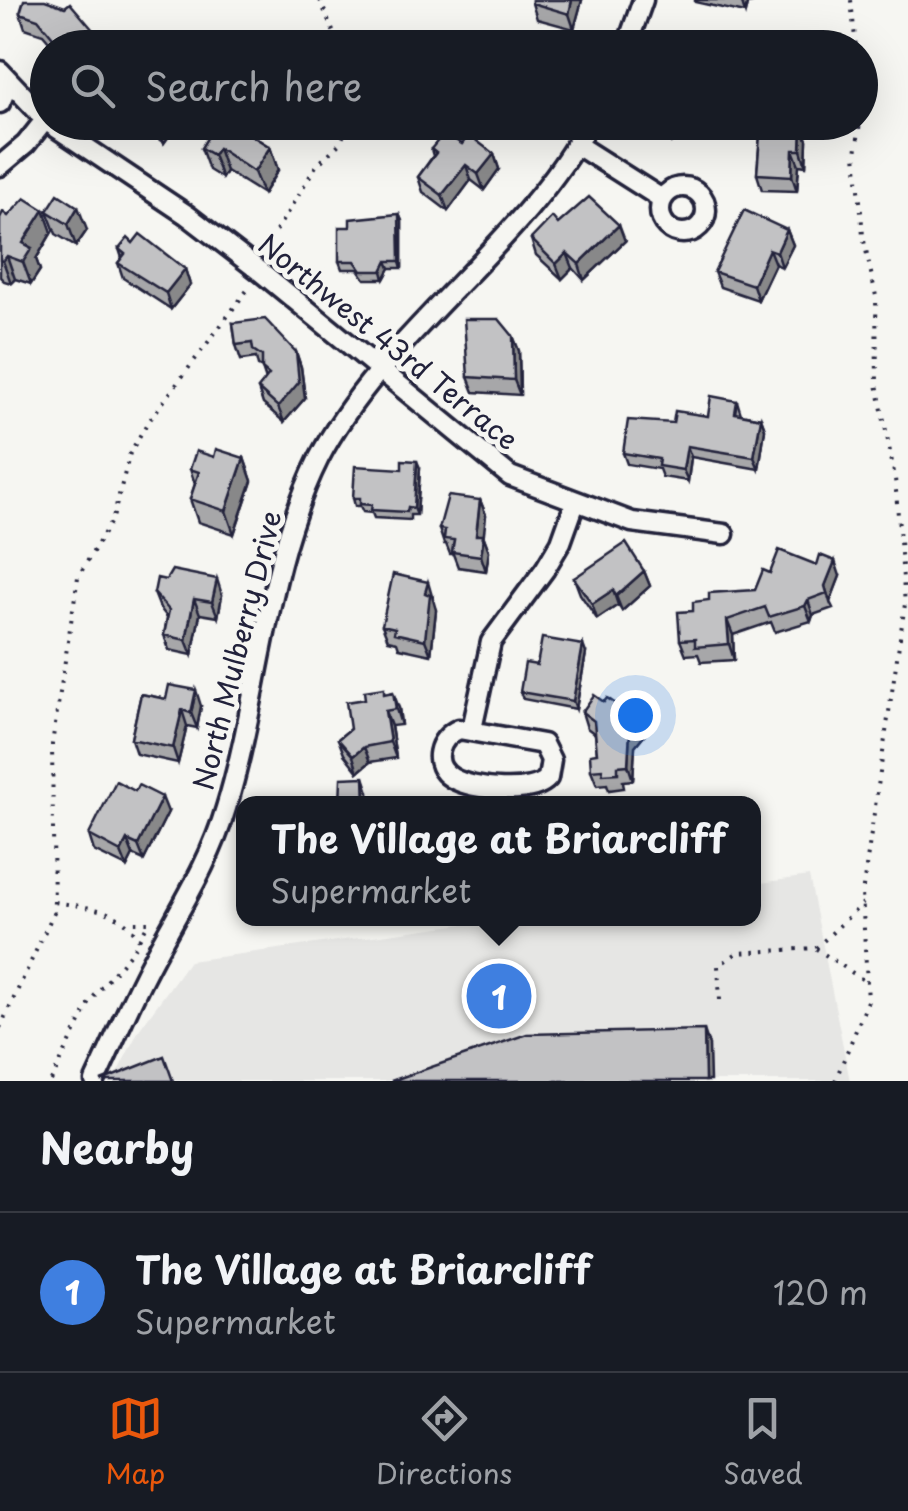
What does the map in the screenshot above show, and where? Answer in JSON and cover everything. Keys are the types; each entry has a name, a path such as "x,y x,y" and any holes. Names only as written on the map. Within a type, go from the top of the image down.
{"street":[{"path":"632,30 643,0"},
{"path":"0,104 4,76"},
{"name":"Northwest 43rd Terrace","path":"4,76 30,104"},
{"path":"0,166 30,140"},
{"name":"Northwest 43rd Terrace","path":"74,140 187,215 384,370 510,476 632,522 724,534"},
{"name":"North Mulberry Drive","path":"95,1081 142,978 204,868 225,814 250,722 294,518 320,458 348,410 580,140"},
{"path":"578,144 662,199"},
{"path":"472,729 491,642 562,542 574,503"},
{"path":"472,729 542,744 552,760 548,778 525,791 448,776 439,761 440,745 451,732 472,729"}],"path":[{"path":"320,0 332,30"},
{"path":"852,0 854,30"},
{"path":"265,250 316,166 341,140"},
{"path":"835,1081 864,1017 868,983 863,904 906,604 895,478 877,384 876,296 863,236 858,140"},
{"path":"0,1028 42,944 54,902 52,744 78,577 113,518 130,453 146,425 251,285"},
{"path":"51,1081 91,1000 140,940 149,922 130,922 106,911 54,902"},
{"path":"815,948 863,904"},
{"path":"130,922 140,940"},
{"path":"720,1000 718,966 736,953 815,948 868,983"}],"shaded area":[{"path":"809,876 850,1081 113,1081 139,1030 189,961 447,926 761,926 761,883"}],"building":[{"path":"24,0 45,0 65,7 70,3 93,30 47,30 38,19 20,13"},
{"path":"532,0 572,0 569,14"},
{"path":"206,140 259,140 270,147 254,172 218,148 213,155 201,148"},
{"path":"438,140 462,144 476,140 494,154 478,174 466,165 442,195 418,177 436,153 431,149"},
{"path":"760,140 801,140 801,150 793,150 792,176 757,174"},
{"path":"58,194 78,207 68,224 47,211"},
{"path":"589,197 619,225 579,264 567,253 556,264 531,239 552,217 558,224"},
{"path":"25,198 44,210 23,243 32,248 23,262 7,256 0,260 0,218 3,212 8,216"},
{"path":"744,210 787,230 777,252 769,249 753,285 714,272"},
{"path":"399,214 400,261 387,261 382,271 362,271 355,261 339,261 339,227 350,227 350,219"},
{"path":"140,234 185,269 166,293 118,263 125,254 119,249 128,238 133,243"},
{"path":"265,319 296,352 299,382 278,407 258,389 269,375 262,369 262,356 253,350 252,343 236,345 233,323"},
{"path":"464,319 499,319 513,336 514,380 468,377"},
{"path":"711,396 737,401 735,413 761,418 754,457 687,446 683,470 658,466 659,459 623,453 628,420 673,423 675,411 708,416"},
{"path":"216,449 244,458 226,511 190,499 199,472 190,469 196,451 214,457"},
{"path":"402,460 417,461 414,508 408,507 407,512 371,510 372,505 360,504 360,498 353,498 355,466 402,469"},
{"path":"448,496 480,500 476,535 483,535 481,556 452,552 454,540 444,539 445,530 439,529"},
{"path":"626,543 644,571 616,596 613,590 592,604 574,578"},
{"path":"779,550 817,565 820,555 835,561 825,586 827,593 808,600 805,606 769,617 765,607 727,620 729,644 695,647 695,639 680,640 678,612 693,611 693,602 709,600 709,593 755,590 763,570 770,573"},
{"path":"172,570 217,579 212,602 194,599 186,640 164,635 169,610 154,593 157,578 166,580"},
{"path":"393,574 428,582 425,640 394,633 395,628 382,625"},
{"path":"542,638 583,645 573,701 520,692 525,663 537,665"},
{"path":"169,685 196,690 191,713 182,710 173,748 131,739 141,694 166,699"},
{"path":"384,688 384,694 393,692 396,709 385,711 390,742 364,747 353,756 338,739 350,729 346,702 365,699 364,691"},
{"path":"594,695 604,702 607,698 638,719 630,731 628,765 618,766 618,773 591,770 590,754 597,753 594,721 582,712"},
{"path":"364,777 365,796 340,796 341,778"},
{"path":"116,781 135,791 138,785 162,797 138,845 127,840 121,852 89,835"},
{"path":"704,1030 705,1081 391,1081 527,1034"},
{"path":"164,1056 173,1081 101,1081"}],"place":[{"name":"The Village at Briarcliff","path":"499,996"}]}
